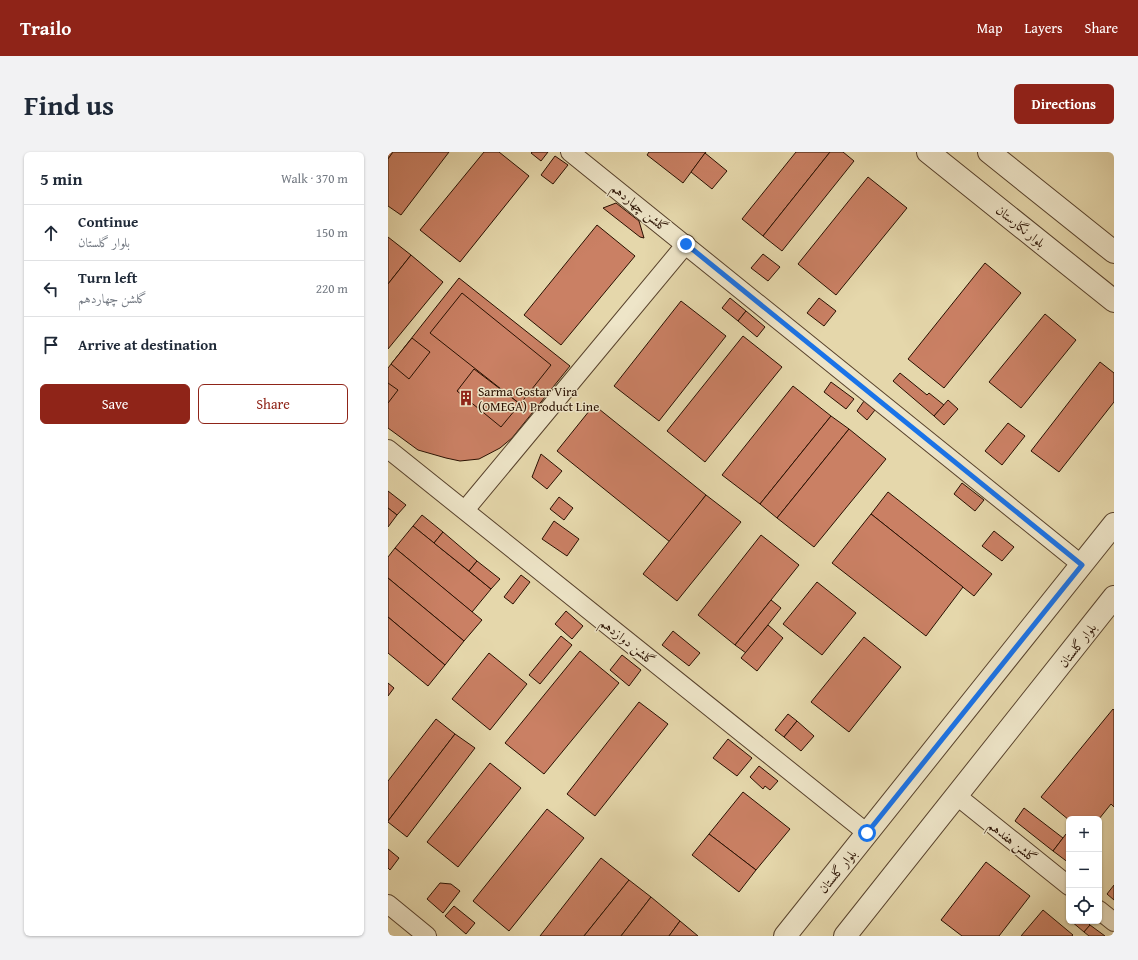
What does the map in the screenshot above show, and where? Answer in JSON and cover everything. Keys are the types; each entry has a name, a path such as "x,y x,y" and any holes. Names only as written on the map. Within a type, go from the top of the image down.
{"street":[{"name":"گلشن چهاردهم","path":"570,152 686,244 1082,565"},
{"name":"بلوار نگارستان","path":"928,152 1114,301"},
{"path":"989,152 1114,252"},
{"path":"465,510 686,244"},
{"name":"گلشن دوازدهم","path":"388,449 867,833"},
{"name":"بلوار گلستان","path":"785,936 1114,524"},
{"name":"بلوار گلستان","path":"845,936 1114,597"},
{"name":"گلشن هفدهم","path":"957,796 1066,884"},
{"path":"388,904 427,936"},
{"path":"1102,912 1114,922"}],"building":[{"path":"388,152 393,152 388,159"},
{"path":"393,152 449,152 401,215 388,206 388,159"},
{"path":"484,152 499,152 529,176 460,262 420,230"},
{"path":"548,152 541,161 531,153"},
{"path":"649,152 706,152 683,183 647,155"},
{"path":"796,152 830,152 763,236 742,219"},
{"path":"830,152 843,152 854,161 782,251 763,236"},
{"path":"705,153 727,171 712,189 691,172"},
{"path":"555,156 568,165 553,184 541,175"},
{"path":"868,177 907,208 836,295 798,264"},
{"path":"616,203 639,221 644,238 640,237 603,208"},
{"path":"597,225 635,256 561,345 524,315"},
{"path":"388,237 411,255 388,284"},
{"path":"763,254 780,267 768,281 751,268"},
{"path":"411,255 443,282 388,349 388,284"},
{"path":"985,263 1021,293 944,388 908,359"},
{"name":"Sarma Gostar Vira (OMEGA) Product Line","path":"459,278 570,366 512,438 500,448 479,459 460,461 418,450 388,428 388,368"},
{"path":"462,293 551,365 520,404 430,333"},
{"path":"730,298 746,311 738,321 722,308"},
{"path":"819,298 836,311 824,326 807,313"},
{"path":"681,301 726,336 659,421 614,386"},
{"path":"746,311 765,327 757,337 738,321"},
{"path":"1045,314 1076,340 1021,408 989,382"},
{"path":"743,336 782,367 705,462 667,431"},
{"path":"412,338 430,352 409,379 391,364"},
{"path":"1100,362 1114,373 1114,402 1059,472 1031,451"},
{"path":"474,369 520,404 501,427 457,391"},
{"path":"900,373 927,395 929,393 944,405 934,416 893,381"},
{"path":"831,382 854,399 846,409 824,392"},
{"path":"388,383 398,390 388,403"},
{"path":"793,386 831,416 760,504 722,475"},
{"path":"948,400 958,409 944,425 934,416"},
{"path":"864,401 875,410 867,420 857,411"},
{"path":"594,405 706,495 670,542 557,451"},
{"path":"831,416 849,429 777,518 760,504"},
{"path":"1008,423 1025,436 1002,465 985,451"},
{"path":"849,429 886,459 814,547 777,518"},
{"path":"541,454 562,471 547,489 532,477"},
{"path":"962,483 984,500 975,511 954,494"},
{"path":"388,491 406,505 397,515 388,508"},
{"path":"888,492 992,574 974,596 871,514"},
{"path":"706,495 741,522 677,601 643,574"},
{"path":"559,497 573,508 564,520 550,509"},
{"path":"388,508 397,515 388,527"},
{"path":"871,514 963,587 926,636 832,563"},
{"path":"422,515 443,532 434,543 413,526"},
{"path":"554,521 579,539 567,556 542,539"},
{"path":"413,526 491,589 472,612 395,548"},
{"path":"994,531 1014,547 1002,561 982,546"},
{"path":"443,532 477,561 469,571 434,543"},
{"path":"761,535 799,565 735,645 698,615"},
{"path":"395,548 482,620 464,641 388,578 388,557"},
{"path":"477,561 500,579 491,589 469,571"},
{"path":"521,575 530,582 513,604 504,597"},
{"path":"388,578 464,641 445,665 388,617"},
{"path":"817,582 856,613 822,655 783,624"},
{"path":"771,600 781,608 746,653 735,645"},
{"path":"566,611 583,626 572,639 555,624"},
{"path":"388,617 445,665 428,686 388,653"},
{"path":"768,625 783,638 757,671 741,658"},
{"path":"673,631 700,653 689,666 662,645"},
{"path":"561,636 572,645 540,684 529,675"},
{"path":"864,637 901,667 849,732 811,702"},
{"path":"580,651 619,683 544,774 505,743"},
{"path":"489,653 527,684 490,730 452,699"},
{"path":"622,655 641,670 629,686 610,670"},
{"path":"388,683 394,688 388,696"},
{"path":"639,702 668,724 595,816 567,794"},
{"path":"1113,709 1114,807 1111,804 1101,816 1066,816 1066,818 1041,797"},
{"path":"788,714 797,721 784,737 775,730"},
{"path":"436,719 455,734 388,821 388,781"},
{"path":"797,721 814,736 801,751 784,737"},
{"path":"455,734 475,748 407,837 388,821"},
{"path":"728,739 752,758 737,776 713,758"},
{"path":"490,763 521,788 458,867 427,842"},
{"path":"759,766 778,781 770,790 765,786 763,789 750,777"},
{"path":"743,792 790,829 756,870 709,834"},
{"path":"1024,808 1063,838 1053,851 1015,821"},
{"path":"547,809 584,838 509,931 473,901"},
{"path":"709,834 756,870 739,892 692,855"},
{"path":"1066,834 1066,861 1053,851"},
{"path":"388,849 399,858 390,870 388,868"},
{"path":"601,858 629,880 584,936 540,936"},
{"path":"986,862 1030,896 999,936 962,936 941,920"},
{"path":"629,880 651,897 621,936 584,936"},
{"path":"440,883 451,884 460,891 443,913 427,899"},
{"path":"1114,885 1114,900 1107,894"},
{"path":"651,897 680,921 669,936 621,936"},
{"path":"454,906 475,923 466,934 445,916"},
{"path":"1043,910 1073,935 1021,936"},
{"path":"680,921 698,936 669,936"},
{"path":"1075,924 1089,924 1090,925 1084,932"},
{"path":"1090,925 1105,936 1089,936 1084,932"}],"place":[{"name":"Sarma Gostar Vira (OMEGA) Product Line","path":"466,398"}],"route":[{"path":"686,244 1082,565 867,833"}]}
